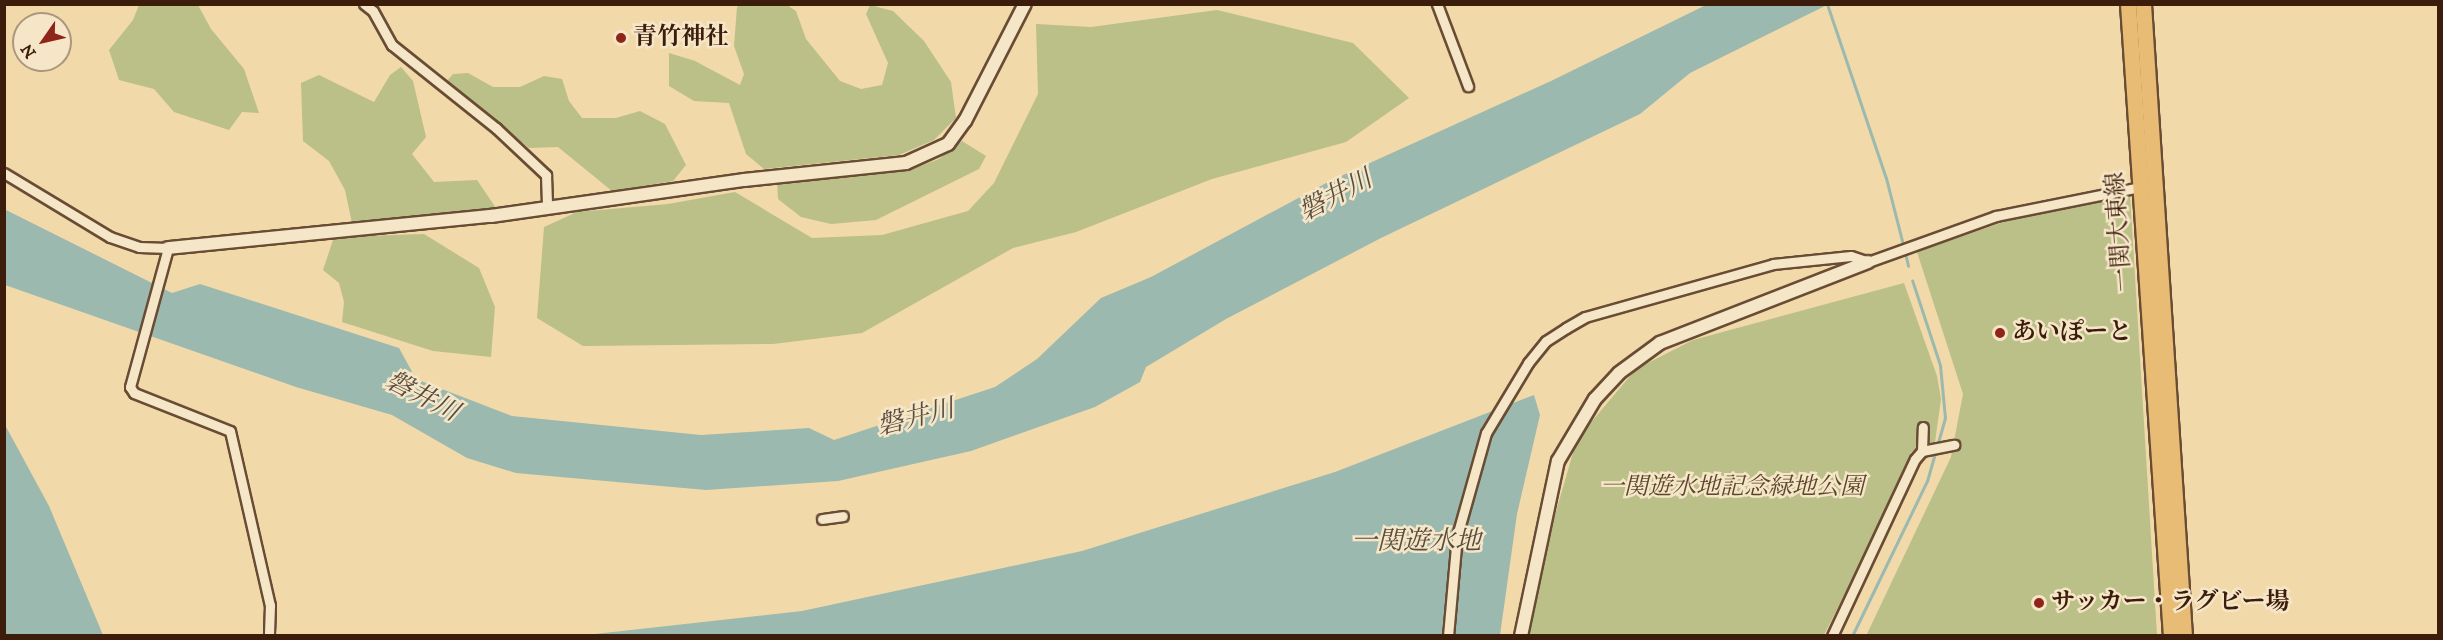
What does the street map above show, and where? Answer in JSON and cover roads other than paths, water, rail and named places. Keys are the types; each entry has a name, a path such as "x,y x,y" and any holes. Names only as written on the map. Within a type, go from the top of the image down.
{"main road":[{"name":"一関大東線","path":"2128,4 2146,166 2184,636"},
{"name":"一関大東線","path":"2143,4 2146,166 2140,187 2171,636"}],"street":[{"path":"364,4 373,11 392,45 496,128 546,175 548,206"},
{"path":"4,174 110,237 139,248 166,253 491,216 548,206 906,163 948,144 965,121 1025,4"},
{"path":"1437,4 1468,86"},
{"path":"1521,636 1558,461 1595,399 1619,374 1660,344 1868,262 1996,216 2140,187"},
{"path":"166,253 129,383 134,393 230,431 270,605 269,636"},
{"path":"1448,636 1457,536 1486,433 1509,392 1546,341 1585,317 1773,264 1851,256 1868,262"},
{"path":"1832,636 1922,451 1923,427"},
{"path":"1922,451 1954,445"},
{"path":"822,519 843,516"}],"water":[{"name":"磐井川","path":"1706,5 1827,5 1690,73 1640,114 1381,238 1226,319 1146,367 1140,382 1095,407 971,451 838,481 706,490 516,473 467,458 392,415 296,387 5,285 4,209 172,293 200,284 399,348 416,379 512,416 701,435 809,428 834,440 995,387 1037,359 1101,298 1151,277 1330,181 1551,81"},
{"name":"一関遊水地","path":"1534,395 1540,415 1517,514 1500,635 577,636 802,611 1082,551 1335,472"},
{"path":"4,423 49,506 103,635 5,635"}],"waterway":[{"path":"1827,4 1886,178 1902,241"},
{"path":"1906,257 1908,266"},
{"path":"1852,636 1927,481 1945,418 1940,365 1912,280"}],"place":[{"name":"青竹神社","path":"621,38"},
{"name":"あいぽーと","path":"2000,333"},
{"name":"サッカー・ラグビー場","path":"2039,603"}],"park label":[{"name":"一関遊水地記念緑地公園","path":"1732,488"}]}
